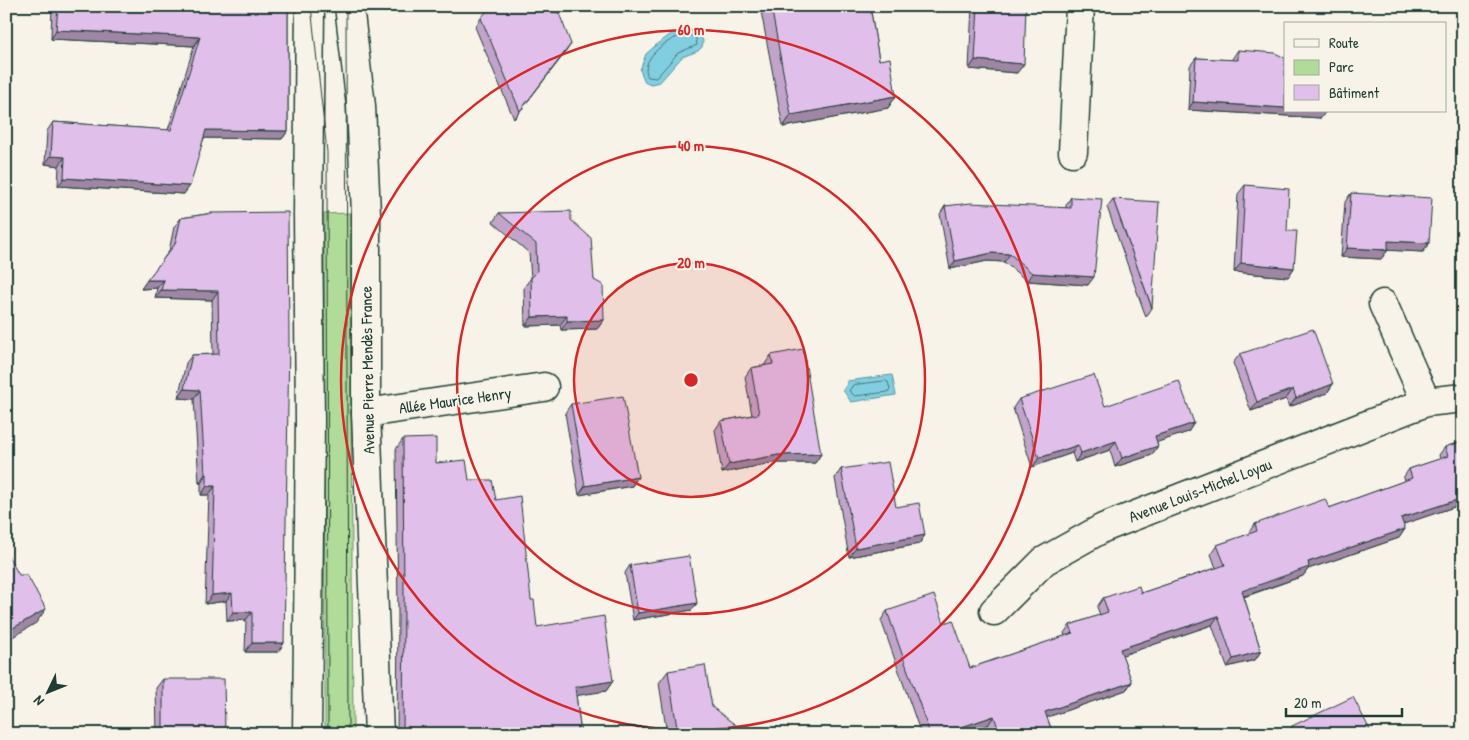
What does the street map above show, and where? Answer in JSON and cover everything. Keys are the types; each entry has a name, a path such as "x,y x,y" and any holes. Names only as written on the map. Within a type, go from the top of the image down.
{"main road":[{"path":"307,734 310,420 308,214 310,6"},
{"name":"Avenue Pierre Mendès France","path":"349,6 361,106 366,214 366,412 379,734"},
{"path":"1073,152 1080,6"},
{"path":"1383,304 1426,402"},
{"name":"Allée Maurice Henry","path":"366,412 544,387"},
{"name":"Avenue Louis-Michel Loyau","path":"994,611 1044,561 1103,528 1426,402 1463,398"}],"green space":[{"path":"350,213 353,734 325,734 324,214"}],"water":[{"path":"688,29 700,34 703,41 702,47 698,51 682,57 660,82 651,84 645,82 640,70 646,54 671,34"},
{"path":"892,375 896,395 851,402 843,390 847,381"}],"building":[{"path":"58,6 288,6 288,131 206,130 190,186 64,178 65,157 51,156 53,122 171,130 200,37 56,30"},
{"path":"491,6 516,6 559,13 571,44 520,111 481,18"},
{"path":"771,6 870,6 879,60 890,58 896,96 791,115"},
{"path":"978,6 1026,6 1024,64 975,60"},
{"path":"1238,50 1275,53 1284,58 1284,108 1193,102 1196,58 1238,60"},
{"path":"1245,185 1289,189 1287,231 1297,231 1294,268 1241,263"},
{"path":"1351,193 1432,198 1429,243 1388,241 1388,250 1347,248"},
{"path":"1071,197 1102,199 1094,277 1032,273 1010,254 992,253 955,261 945,206 971,203 1071,208"},
{"path":"1113,199 1159,202 1152,308"},
{"path":"571,211 571,220 591,238 594,280 603,285 604,320 567,321 567,316 532,317 531,278 537,272 536,244 499,213"},
{"path":"288,212 289,342 284,643 252,643 252,612 233,612 232,593 212,595 215,486 207,486 207,474 205,474 200,390 184,389 192,355 219,354 218,291 161,290 164,280 147,280 175,244 181,218 213,213"},
{"path":"1313,329 1333,384 1296,398 1293,389 1257,402 1240,354"},
{"path":"803,349 821,454 778,455 729,464 721,421 759,414 751,368 773,364 771,355"},
{"path":"1094,375 1105,406 1179,381 1194,423 1155,436 1158,446 1122,458 1116,441 1081,453 1078,445 1039,458 1019,399"},
{"path":"623,396 638,477 585,486 571,404"},
{"path":"436,438 436,463 466,460 469,480 492,480 496,500 520,496 531,600 534,600 537,627 604,616 613,681 575,687 581,734 403,734 403,439"},
{"path":"1463,441 1463,498 1401,518 1405,529 1308,562 1309,567 1242,591 1261,651 1233,659 1218,616 1120,649 1132,682 1045,712 1053,734 1000,734 994,716 941,734 930,734 887,611 934,595 944,623 953,620 970,668 1073,633 1070,625 1108,612 1103,598 1139,586 1141,593 1225,565 1217,545 1257,531 1255,524 1325,499 1329,508 1412,478 1409,469 1448,456 1445,447"},
{"path":"888,462 896,507 919,503 925,535 856,548 841,469"},
{"path":"6,552 19,575 27,575 46,609 6,632"},
{"path":"689,556 697,603 638,613 630,565"},
{"path":"705,665 712,707 738,727 733,734 678,734 668,671"},
{"path":"163,679 224,679 225,734 163,734"},
{"path":"1353,697 1372,734 1296,734 1292,726"}],"tram line":[{"path":"311,6 327,152 328,734"},
{"path":"346,6 348,734"}]}
